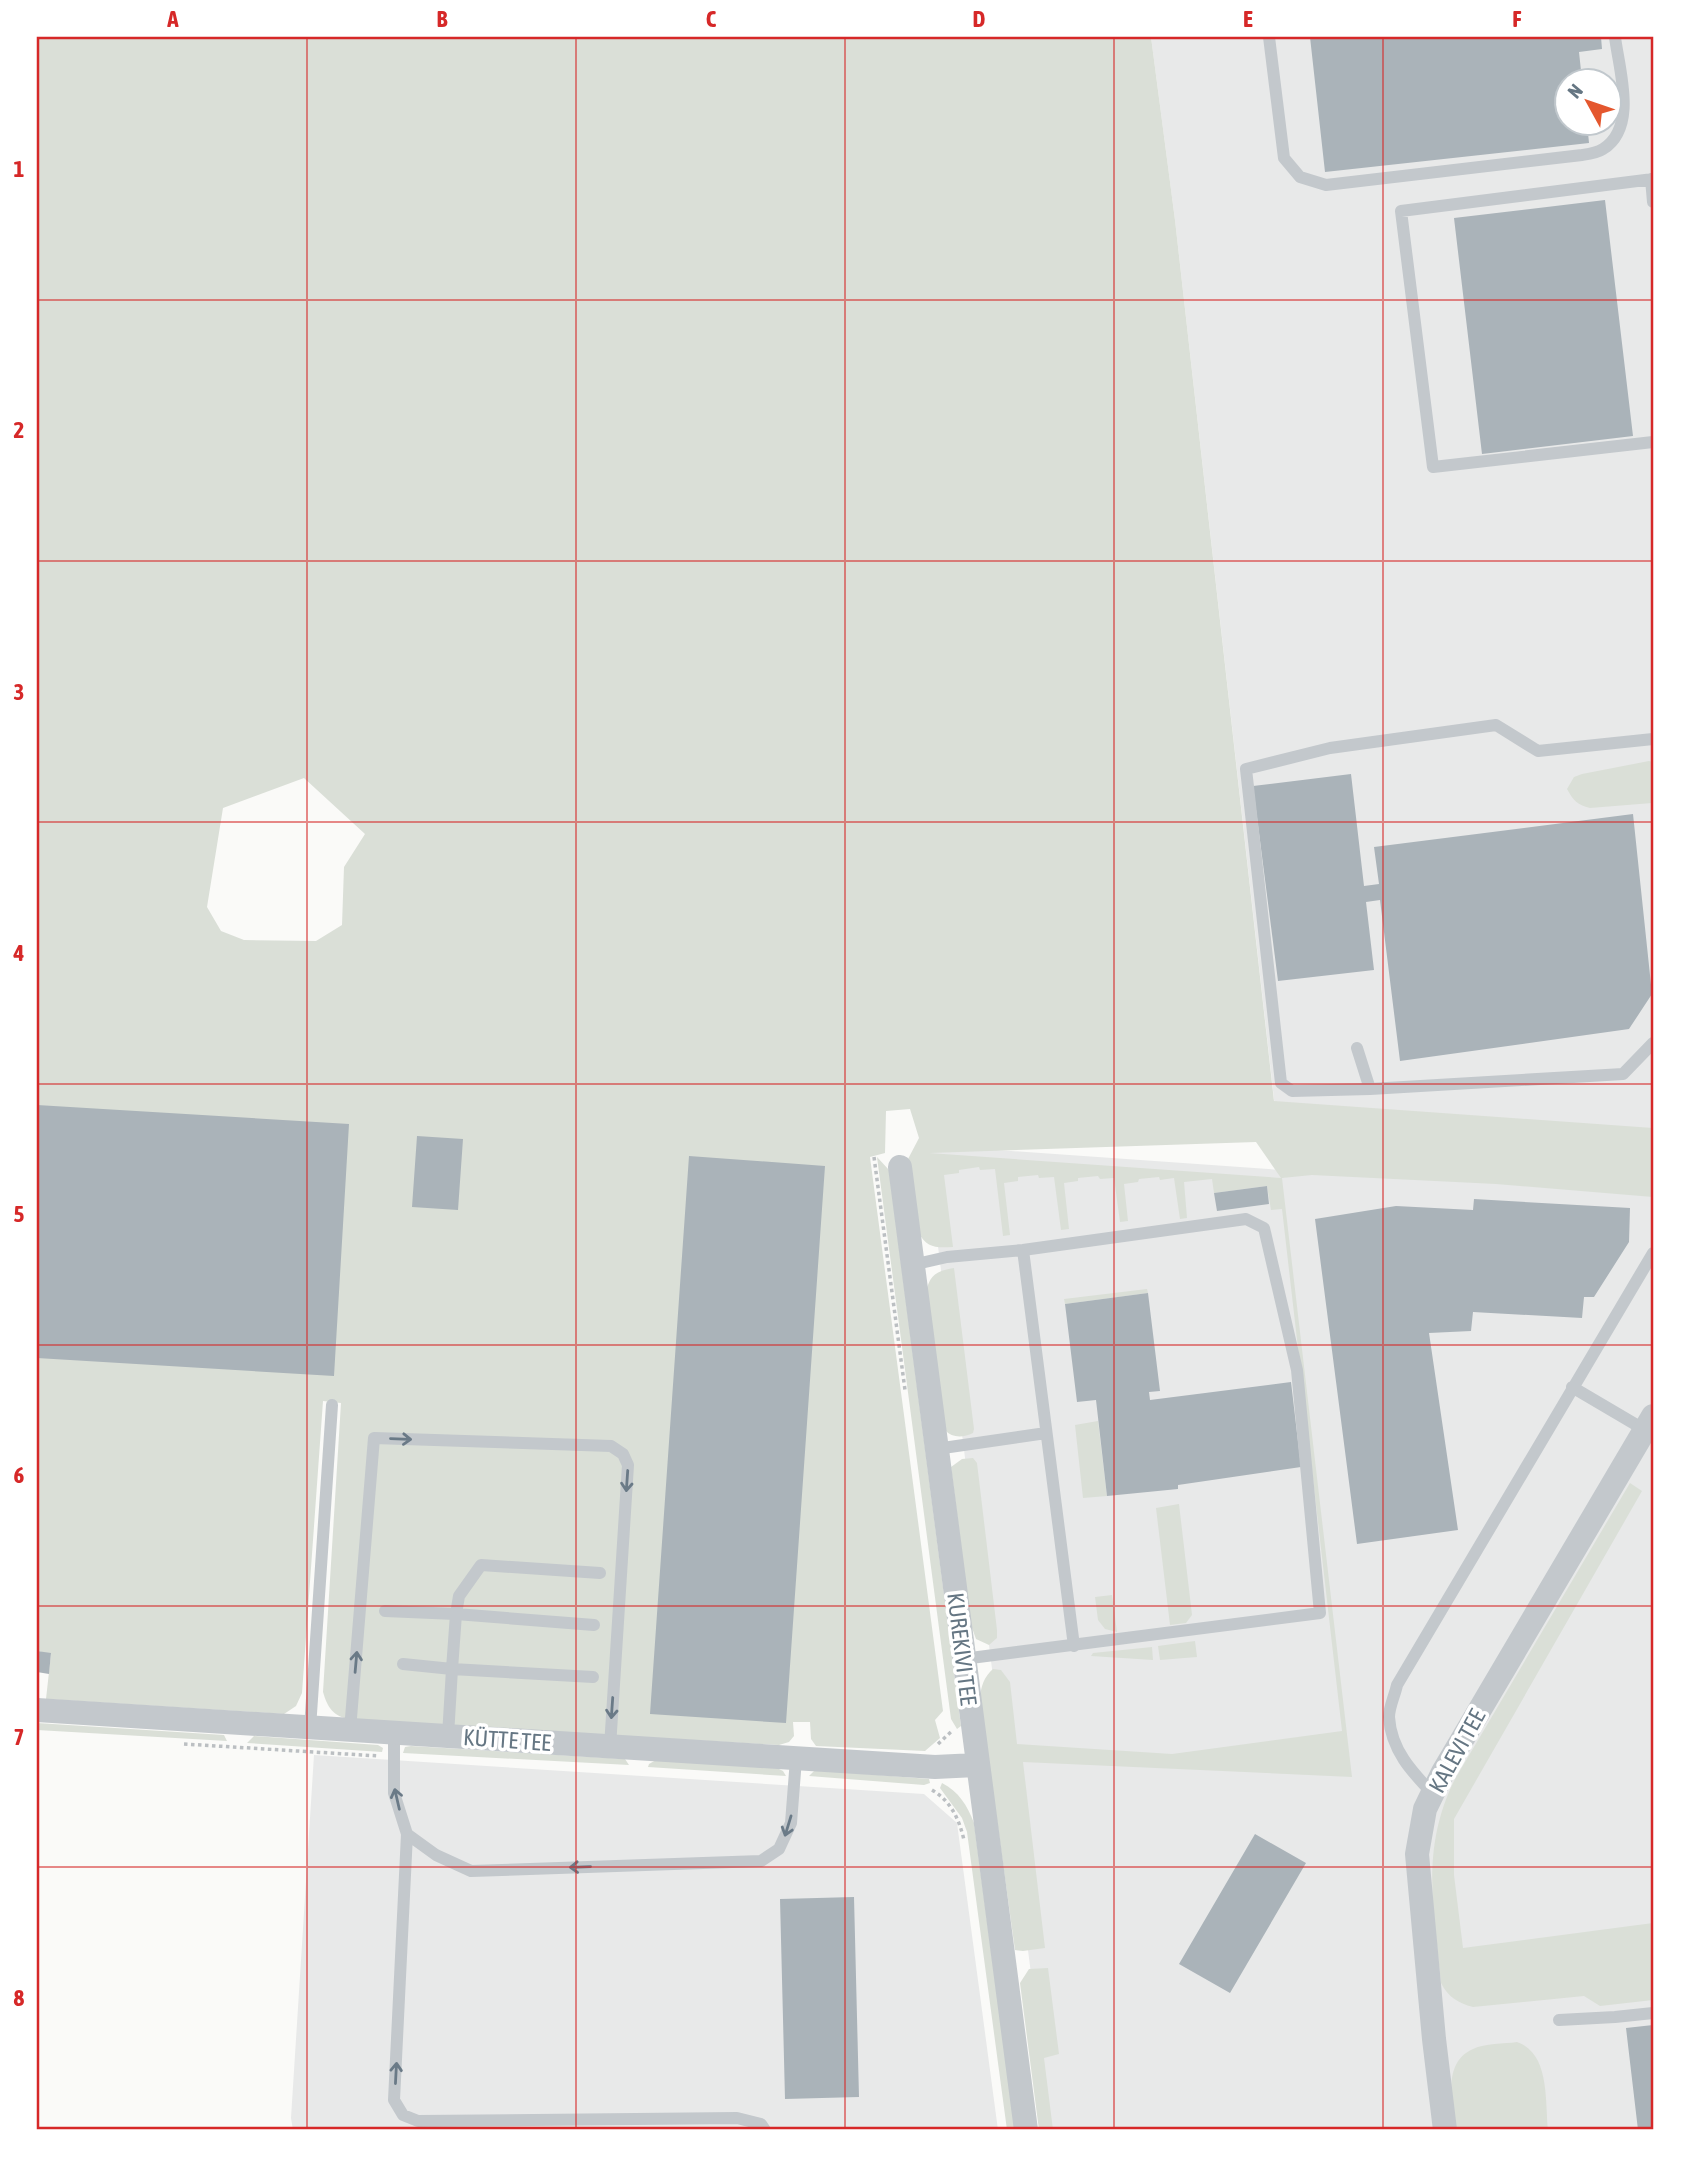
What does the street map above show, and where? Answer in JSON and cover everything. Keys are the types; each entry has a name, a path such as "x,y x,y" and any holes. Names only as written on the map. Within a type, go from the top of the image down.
{"street":[{"name":"KUREKIVI TEE","path":"900,1167 976,1765 1026,2130"},
{"name":"KALEVI TEE","path":"1445,2130 1417,1854 1425,1809 1443,1772 1649,1423"},
{"name":"KÜTTE TEE","path":"37,1710 350,1730 394,1745 448,1736 796,1759 934,1779 976,1765"}],"lane":[{"path":"1269,37 1284,158 1300,177 1326,185 1582,155 1601,150 1614,140 1622,125 1624,107 1615,37"},
{"path":"1653,202 1652,179 1401,211 1433,467 1653,442"},
{"path":"1653,739 1538,751 1496,725 1330,748 1247,769 1281,1083 1292,1091 1623,1074 1653,1043"},
{"path":"1357,1048 1370,1088"},
{"path":"912,1265 947,1257 1023,1250 1246,1219 1264,1228 1297,1370 1320,1613 963,1659"},
{"path":"1023,1250 1074,1646"},
{"path":"1433,1794 1407,1767 1394,1742 1389,1716 1397,1685 1653,1253"},
{"path":"1572,1387 1649,1423"},
{"path":"310,1728 332,1405"},
{"path":"936,1449 1046,1433"},
{"path":"350,1730 374,1438 611,1446 623,1454 628,1465 610,1747"},
{"path":"448,1736 459,1596 481,1565 600,1573"},
{"path":"385,1611 594,1625"},
{"path":"402,1664 593,1677"},
{"path":"394,1745 394,1793 407,1835 394,2100 403,2115 418,2121 737,2118 761,2124 765,2130"},
{"path":"407,1835 436,1855 471,1871 761,1861 779,1849 791,1823 796,1759"},
{"path":"1559,2020 1653,2012"}],"path":[{"path":"874,1157 905,1390"},
{"path":"953,1730 935,1748 934,1779 960,1822 966,1849"},
{"path":"184,1744 394,1745"},
{"path":"920,1789 934,1779"}],"shaded area":[{"path":"37,37 1151,37 1175,220 1274,1101 1653,1128 1653,1197 1496,1184 1312,1175 1282,1178 1352,1777 1023,1762 1045,1948 1015,1950 980,1698 987,1675 993,1669 1001,1670 1010,1682 1017,1744 1172,1754 1342,1731 1282,1209 1271,1210 1267,1186 1214,1193 1212,1179 1184,1182 1187,1218 1180,1219 1174,1178 1160,1180 1159,1177 1124,1184 1128,1221 1120,1222 1114,1178 1100,1179 1098,1176 1064,1183 1069,1229 1061,1230 1054,1177 1039,1178 1038,1175 1018,1177 1018,1181 1004,1183 1010,1235 1003,1236 995,1169 980,1170 979,1167 944,1175 953,1247 932,1246 918,1232 908,1159 919,1138 910,1109 886,1111 885,1153 870,1157 943,1711 935,1720 940,1738 925,1751 816,1746 811,1739 810,1722 793,1722 794,1736 789,1742 779,1745 350,1720 339,1716 329,1707 323,1692 341,1403 323,1401 302,1693 296,1706 284,1714 46,1699 51,1654 37,1651","holes":["304,778 365,834 344,867 342,925 316,941 244,940 221,931 207,907 223,808","1256,1142 1281,1178 929,1153 930,1153"]},
{"path":"1151,37 1653,37 1653,2130 1051,2130 925,1145 1282,1170 1175,220"},
{"path":"1653,762 1652,803 1590,808 1576,802 1567,789 1574,777 1582,774"},
{"path":"877,1157 889,1170 961,1726 957,1729 951,1719"},
{"path":"954,1268 974,1429 973,1433 962,1436 951,1435 945,1430 926,1292 935,1274"},
{"path":"1147,1289 1148,1293 1065,1304 1064,1299"},
{"path":"1098,1421 1107,1496 1083,1498 1075,1425"},
{"path":"973,1458 977,1463 997,1630 997,1638 989,1645 976,1639 971,1625 951,1467 962,1459"},
{"path":"1630,1483 1642,1491 1454,1819 1454,1875 1463,1948 1653,1923 1653,2000 1600,2006 1584,1996 1473,2007 1450,1996 1441,1983 1432,1880 1437,1830 1444,1805 1455,1779"},
{"path":"1179,1504 1192,1615 1186,1623 1170,1625 1156,1508"},
{"path":"1112,1595 1117,1632 1105,1629 1098,1620 1095,1597"},
{"path":"1195,1641 1197,1657 1160,1660 1158,1646"},
{"path":"1152,1647 1153,1660 1091,1656 1093,1653"},
{"path":"37,1723 224,1735 227,1741 37,1730"},
{"path":"254,1736 378,1745 383,1748 382,1752 247,1743"},
{"path":"405,1747 625,1759 629,1765 403,1753"},
{"path":"314,1755 924,1794 957,1823 998,2130 293,2130 291,2118"},
{"path":"656,1760 777,1768 786,1776 648,1767"},
{"path":"815,1770 929,1779 930,1783 924,1785 809,1776"},
{"path":"942,1783 962,1800 974,1823 1015,2130 1007,2130 967,1832 962,1818 940,1788"},
{"path":"1048,1968 1059,2054 1044,2058 1053,2130 1039,2130 1020,1983 1029,1969"},
{"path":"1517,2042 1528,2048 1541,2067 1546,2092 1548,2130 1456,2130 1451,2085 1456,2064 1463,2055 1478,2047"}],"building":[{"path":"1310,37 1601,37 1602,49 1579,52 1580,66 1554,66 1554,136 1588,136 1589,143 1325,172"},
{"path":"1605,200 1633,436 1482,454 1454,218"},
{"path":"1351,774 1364,886 1379,884 1374,847 1633,814 1652,994 1629,1029 1400,1061 1380,900 1366,902 1374,970 1278,981 1253,786"},
{"path":"37,1105 349,1124 334,1376 37,1358"},
{"path":"417,1136 463,1139 458,1210 412,1207"},
{"path":"689,1156 825,1166 786,1723 650,1714"},
{"path":"1267,1186 1269,1204 1217,1211 1214,1193"},
{"path":"1474,1199 1630,1208 1629,1242 1594,1297 1584,1297 1582,1318 1473,1312 1471,1331 1429,1333 1458,1530 1357,1544 1315,1219 1396,1206 1473,1210"},
{"path":"1148,1293 1160,1391 1149,1392 1150,1400 1291,1382 1301,1467 1178,1485 1178,1489 1107,1496 1096,1400 1077,1402 1065,1304"},
{"path":"37,1651 51,1653 49,1674 37,1672"},
{"path":"1255,1834 1306,1863 1230,1993 1179,1964"},
{"path":"854,1897 859,2097 785,2099 780,1899"},
{"path":"1653,2025 1653,2130 1638,2130 1626,2028"}]}
